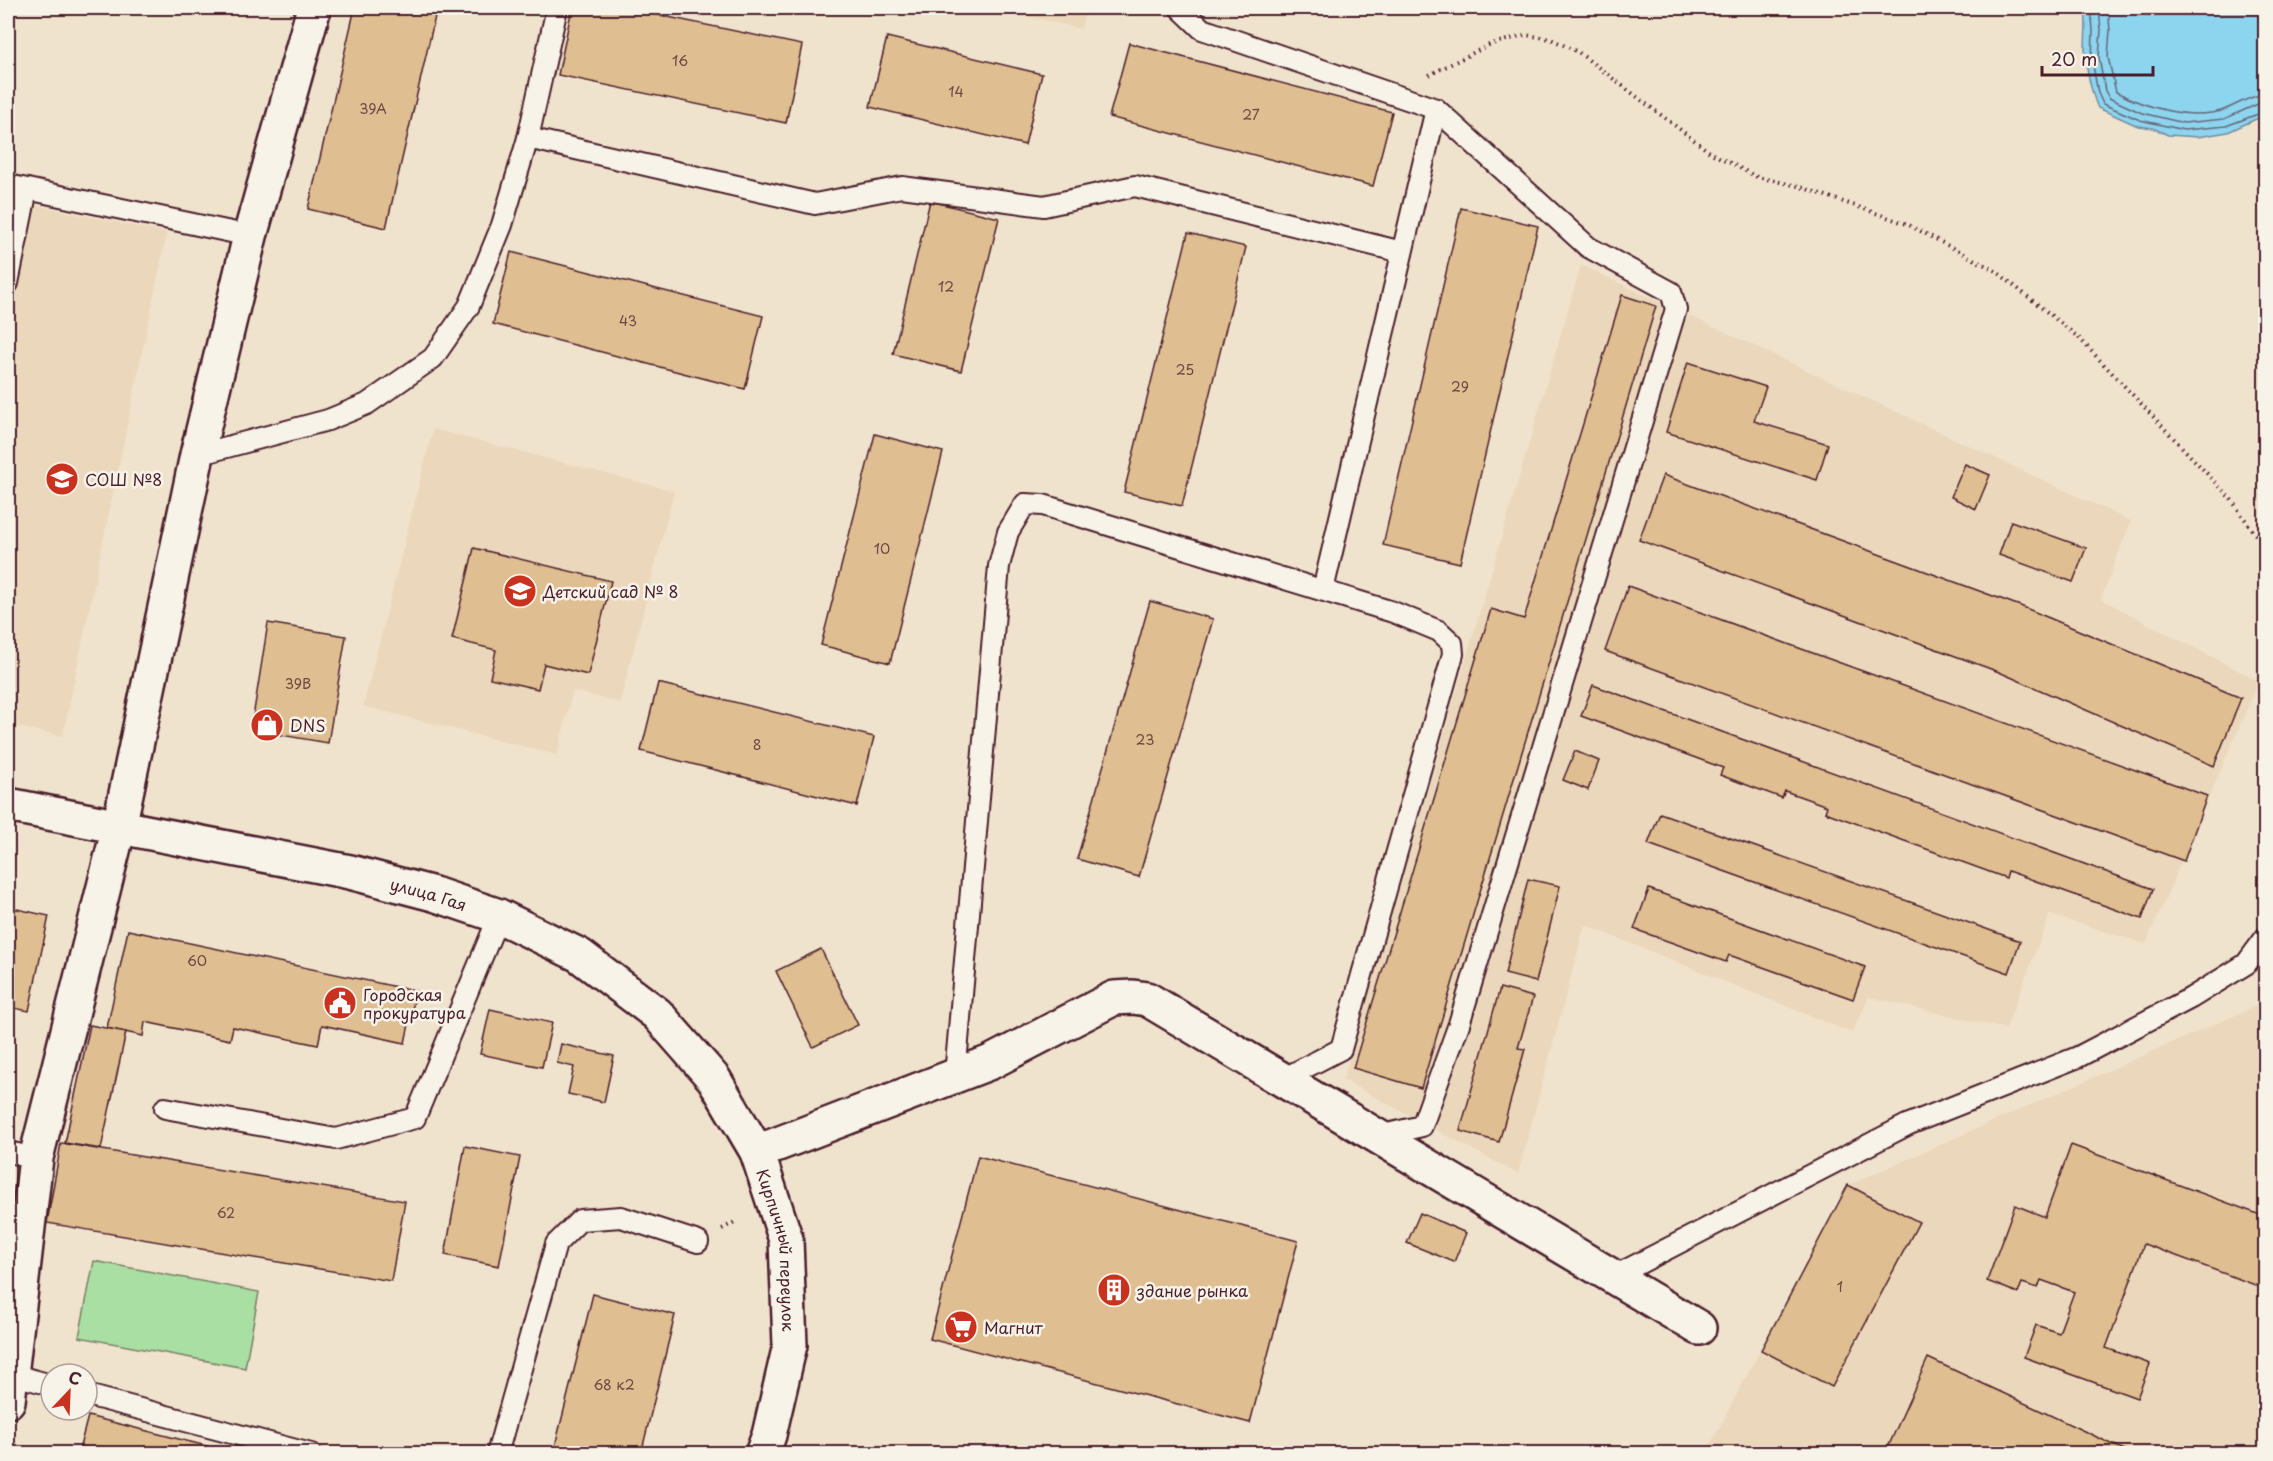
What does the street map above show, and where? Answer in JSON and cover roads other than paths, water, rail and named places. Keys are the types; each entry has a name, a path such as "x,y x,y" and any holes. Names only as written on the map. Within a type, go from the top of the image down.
{"street":[{"path":"9,1388 22,1155 119,827 197,455 250,236 314,8"},
{"name":"улица Гая","path":"8,805 350,872 434,894 499,916 579,955 657,1014 714,1079 757,1152"},
{"path":"757,1152 991,1062 1114,998 1147,999 1699,1328"},
{"name":"Кирпичный переулок","path":"757,1152 786,1240 790,1345 769,1435 762,1454"}],"lane":[{"path":"197,455 328,420 367,404 433,357 468,306 502,225 528,138 557,8"},
{"path":"1180,8 1202,29 1436,110 1588,247 1671,292 1676,309 1459,1024 1426,1116 1422,1126 1379,1136"},
{"path":"1323,590 1436,110"},
{"path":"528,138 815,204 902,188 1044,206 1135,186 1402,252"},
{"path":"8,185 250,236"},
{"path":"8,283 27,189"},
{"path":"955,1077 999,566 1008,532 1025,504 1043,505 1394,612 1439,631 1452,643 1453,654 1341,1049 1283,1079"},
{"path":"165,1108 336,1139 415,1118 499,916"},
{"path":"1613,1277 1907,1125 2078,1057 2191,998 2246,964 2265,937"},
{"path":"496,1454 556,1244 580,1220 621,1217 698,1242"},
{"path":"9,1388 39,1386"},
{"path":"99,1398 311,1454"}],"water":[{"path":"2085,8 2265,8 2265,115 2228,132 2198,137 2168,135 2153,128 2138,126 2098,108 2086,65"}],"place":[{"name":"СОШ №8","path":"62,479"},
{"name":"Детский сад № 8","path":"520,591"},
{"name":"DNS","path":"267,725"},
{"name":"Городская прокуратура","path":"340,1003"},
{"name":"здание рынка","path":"1114,1290"},
{"name":"Магнит","path":"961,1327"}]}
